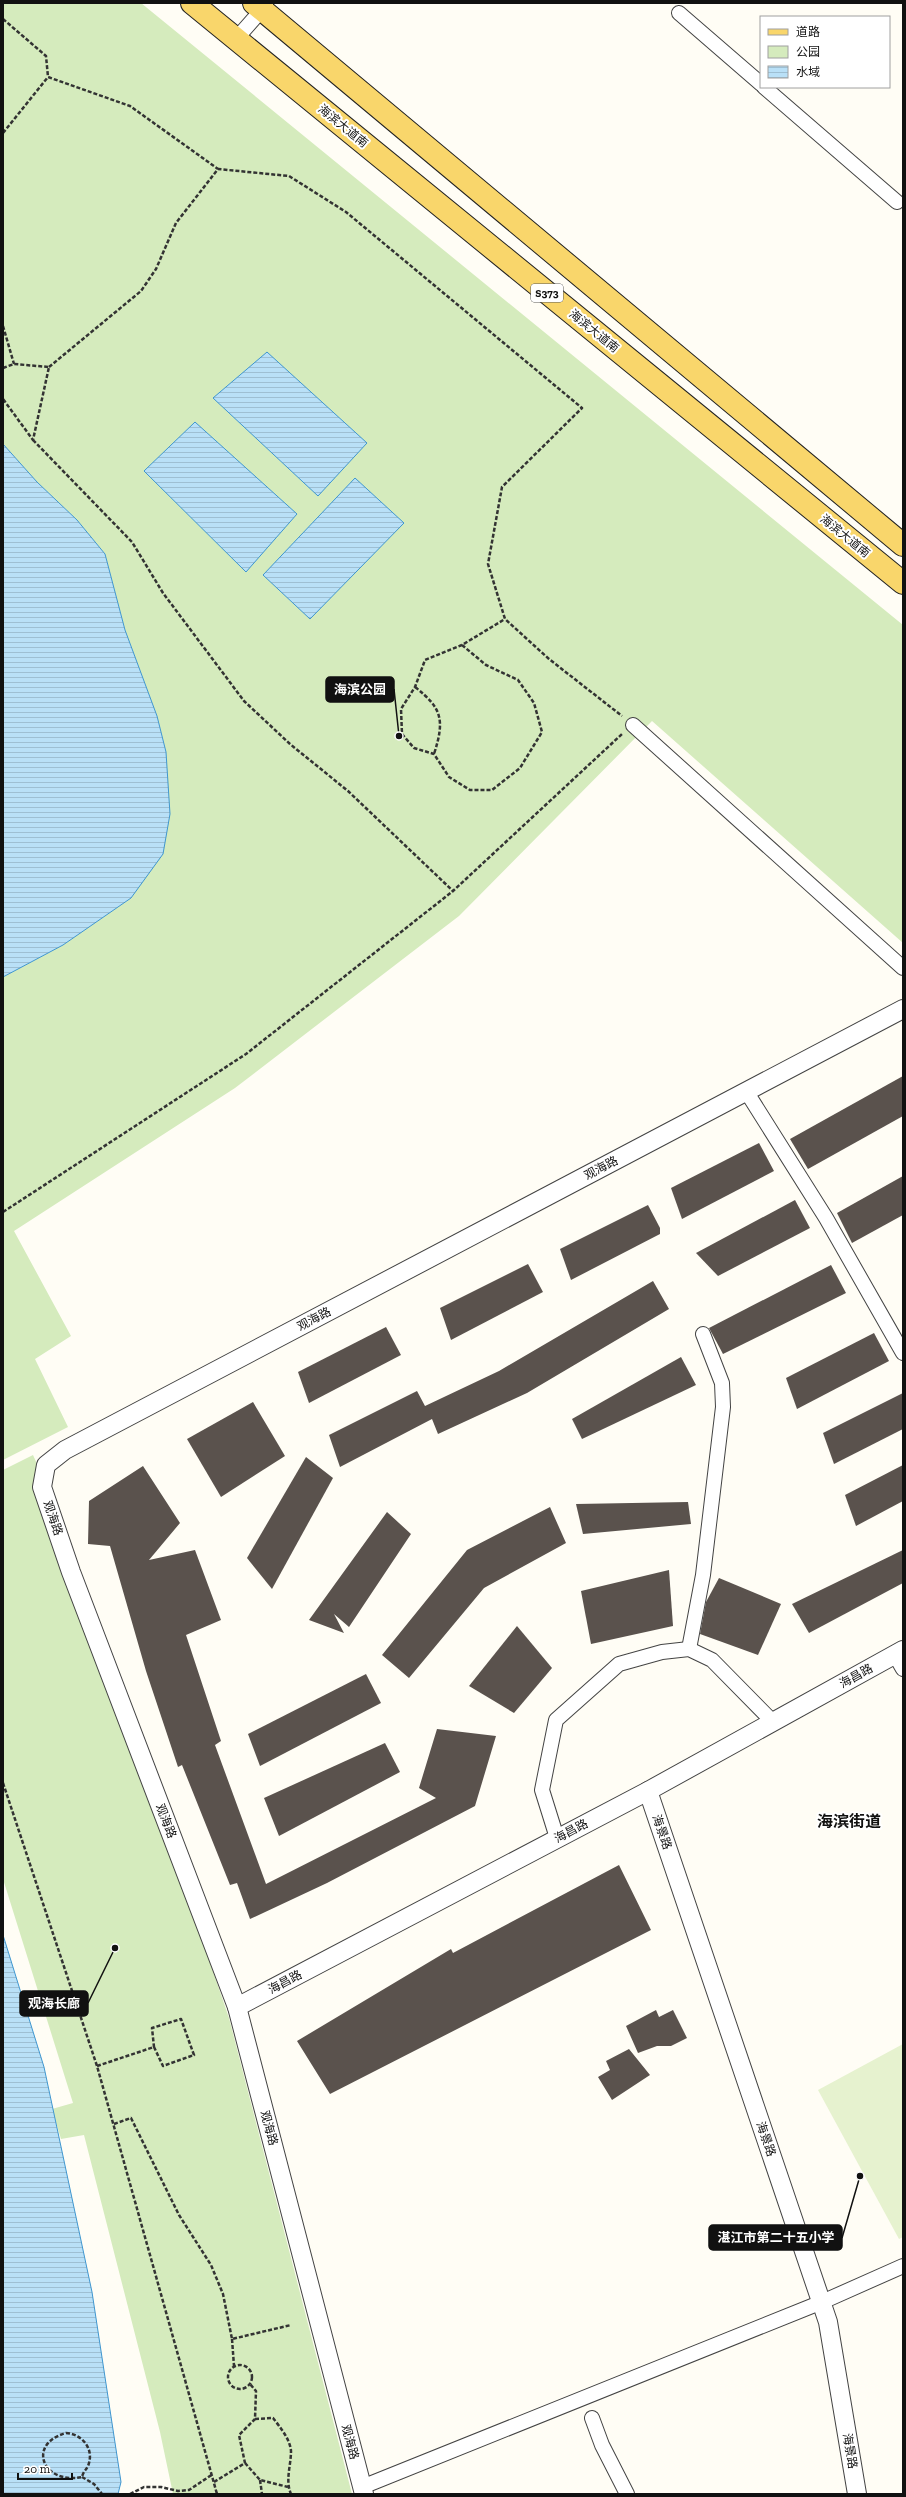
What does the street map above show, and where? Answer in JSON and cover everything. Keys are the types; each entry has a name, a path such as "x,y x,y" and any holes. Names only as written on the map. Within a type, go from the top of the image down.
{"main road":[{"name":"海滨大道南","path":"192,3 903,583"},
{"name":"S373","path":"261,5 903,545"}],"street":[{"path":"236,39 261,5"},
{"path":"679,13 760,83"},
{"path":"765,88 901,201"},
{"path":"633,724 903,968"},
{"name":"观海路","path":"363,2491 237,2007 71,1572 42,1487 46,1465 65,1450 903,1009"},
{"path":"746,1091 826,1218 903,1353"},
{"path":"689,1649 703,1575 723,1407 722,1383 704,1334"},
{"path":"558,1838 542,1790 556,1720 619,1664 662,1652 689,1649 712,1660 773,1722"},
{"name":"海昌路","path":"237,2007 648,1791 773,1722 900,1658"},
{"name":"海景路","path":"648,1791 828,2322 857,2494"},
{"path":"363,2491 822,2302 903,2266"},
{"path":"592,2418 602,2445 627,2494"}],"path":[{"path":"3,20 46,56 48,77 3,133"},
{"path":"3,1212 246,1054 453,891 633,724 549,659 506,619 488,564 502,487 582,408 346,212 289,176 218,169 130,106 48,77"},
{"path":"33,440 49,367 141,291 156,269 176,224 218,169"},
{"path":"3,326 14,364"},
{"path":"3,368 14,364 49,367"},
{"path":"3,399 33,440 132,542 163,593 244,701 290,744 348,791 453,891"},
{"path":"462,645 486,665 518,680 534,702 542,732 520,768 492,790 470,790 449,777 434,754 414,748 402,734 401,709 415,687 425,660 462,645 506,619"},
{"path":"415,687 433,701 441,719 434,754"},
{"path":"3,1783 97,2066 217,2494"},
{"path":"181,2019 194,2055 163,2066 154,2047 152,2028 181,2019"},
{"path":"97,2066 154,2047"},
{"path":"114,2124 131,2118 179,2215 211,2265 223,2294 232,2339 234,2366 227,2376 232,2387 240,2390 250,2384 252,2376 249,2369 242,2365 234,2366"},
{"path":"232,2339 291,2324"},
{"path":"250,2384 256,2391 255,2419"},
{"path":"288,2487 260,2480 245,2464 239,2435 255,2419 273,2418 283,2431 291,2450 288,2487 291,2494"},
{"path":"82,2477 89,2460 89,2453 84,2439 76,2434 66,2433 51,2439 43,2456 49,2470 65,2479 82,2477 94,2484 102,2494"},
{"path":"214,2482 245,2464"},
{"path":"130,2494 144,2488 161,2487 178,2491 189,2490 212,2474"},
{"path":"260,2480 262,2494"}],"green space":[{"path":"3,3 141,3 903,625 903,943 652,721 459,916 235,1088 14,1231 71,1336 35,1359 68,1427 3,1460 3,977 63,945 131,898 166,752 157,716 125,630 105,554 77,520 37,482 3,444"},
{"path":"33,1455 49,1490 229,2018 352,2494 173,2494 160,2432 84,2135 61,2139 52,2109 73,2103 3,1879 3,1470"},
{"path":"903,2044 903,2237 899,2239 818,2090"}],"water":[{"path":"267,352 367,443 318,496 213,398"},
{"path":"195,422 297,514 246,572 144,471"},
{"path":"3,444 37,482 77,520 105,554 125,630 157,716 166,752 170,814 163,854 131,898 63,945 3,977"},
{"path":"355,478 404,523 310,619 263,575"},
{"path":"3,1935 44,2067 92,2292 121,2482 118,2494 3,2494"}],"building":[{"path":"903,1076 903,1116 808,1169 790,1139"},
{"path":"759,1143 774,1171 682,1219 671,1188"},
{"path":"903,1176 903,1215 852,1243 837,1213"},
{"path":"795,1200 810,1228 718,1276 696,1253"},
{"path":"648,1205 660,1228 660,1234 571,1280 560,1249"},
{"path":"528,1264 543,1292 451,1340 440,1308"},
{"path":"831,1265 846,1293 723,1354 709,1328"},
{"path":"653,1281 669,1309 527,1393 438,1434 432,1419 340,1467 329,1435 417,1391 425,1406 499,1371"},
{"path":"386,1327 401,1355 309,1403 298,1372"},
{"path":"874,1333 889,1361 797,1409 786,1378"},
{"path":"681,1357 696,1385 582,1439 572,1419"},
{"path":"903,1393 903,1429 834,1464 823,1433"},
{"path":"253,1402 285,1456 221,1497 187,1439"},
{"path":"306,1457 333,1478 272,1589 247,1558"},
{"path":"903,1465 903,1501 856,1526 845,1495"},
{"path":"143,1466 180,1523 149,1560 195,1550 221,1620 186,1635 221,1741 215,1745 266,1884 436,1798 419,1788 437,1729 496,1736 475,1806 327,1883 250,1919 237,1883 230,1885 182,1765 178,1767 146,1671 110,1546 88,1544 89,1501"},
{"path":"688,1502 691,1524 583,1534 576,1504"},
{"path":"550,1507 566,1543 484,1588 409,1678 382,1655 467,1550"},
{"path":"387,1512 411,1534 349,1627 334,1614 344,1633 309,1620"},
{"path":"903,1550 903,1583 809,1633 792,1604"},
{"path":"669,1570 673,1626 591,1644 581,1591"},
{"path":"719,1578 781,1604 758,1655 700,1634 706,1602"},
{"path":"517,1626 552,1668 514,1713 469,1686"},
{"path":"366,1674 381,1703 260,1766 248,1734"},
{"path":"385,1743 400,1772 279,1836 264,1798"},
{"path":"619,1865 651,1930 330,2094 297,2041 451,1949 453,1953"},
{"path":"656,2010 659,2017 673,2010 687,2038 671,2046 657,2046 638,2053 626,2026"},
{"path":"629,2049 650,2075 612,2100 598,2077 610,2070 606,2061"}],"place":[{"name":"海滨公园","path":"399,736"},
{"name":"观海长廊","path":"115,1948"},
{"name":"湛江市第二十五小学","path":"860,2176"}],"district":[{"name":"海滨街道","path":"849,1821"}]}
